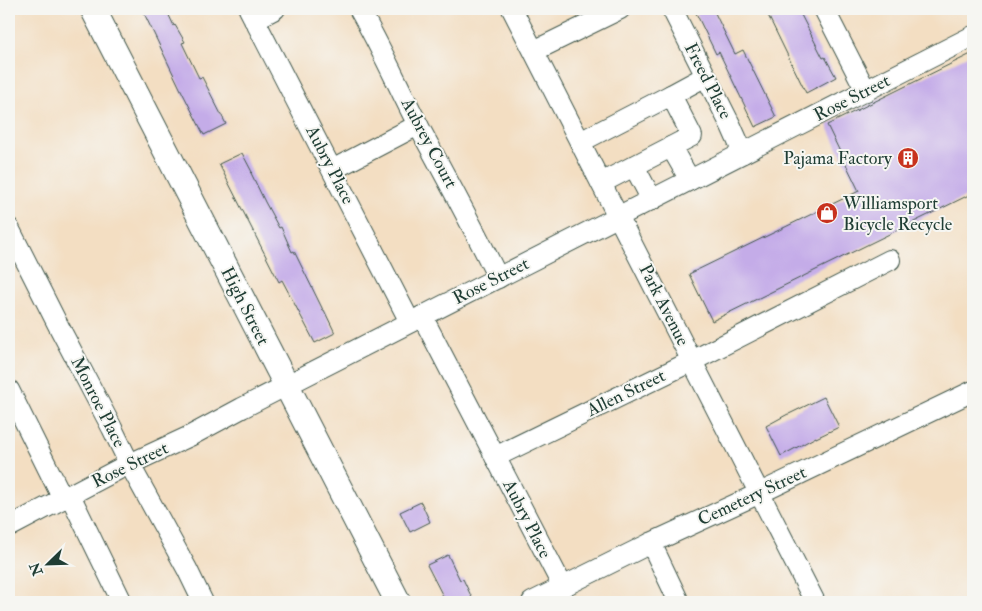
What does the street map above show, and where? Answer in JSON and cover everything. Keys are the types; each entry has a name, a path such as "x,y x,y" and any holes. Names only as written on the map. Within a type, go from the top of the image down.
{"main road":[{"name":"High Street","path":"93,9 398,602"}],"street":[{"path":"252,14 275,9"},
{"name":"Aubrey Court","path":"359,9 376,38 418,124 467,215 498,278"},
{"name":"Park Avenue","path":"512,9 815,602"},
{"path":"534,51 620,9"},
{"name":"Freed Place","path":"672,9 744,153"},
{"path":"824,9 866,91"},
{"name":"Aubry Place","path":"252,14 332,170 495,457 563,587"},
{"name":"Rose Street","path":"9,527 973,36"},
{"path":"580,142 706,76"},
{"path":"601,183 692,136 671,96"},
{"path":"332,170 418,124"},
{"path":"671,147 690,180"},
{"path":"634,166 652,200"},
{"name":"Monroe Place","path":"9,228 130,465 203,602"},
{"name":"Allen Street","path":"495,457 692,361 890,260"},
{"path":"9,390 122,602"},
{"name":"Cemetery Street","path":"532,602 651,543 973,391"},
{"path":"651,543 679,602"}],"building":[{"path":"142,9 166,9 174,26 185,42 182,43 199,78 202,77 226,124 204,135"},
{"path":"694,9 713,9 735,54 743,50 776,117 755,127 719,52 716,54"},
{"path":"765,9 798,9 823,58 825,57 836,77 806,93"},
{"name":"Pajama Factory","path":"973,53 973,193 712,321 689,274 859,191 827,125"},
{"path":"242,153 265,202 279,228 281,227 292,252 294,251 335,333 315,343 282,280 279,282 219,164"},
{"path":"824,397 839,427 781,456 766,426"},
{"path":"421,502 430,522 410,532 400,512"},
{"path":"448,555 460,580 463,579 472,598 463,602 446,602 427,565"}],"place":[{"name":"Pajama Factory","path":"908,158"},
{"name":"Williamsport Bicycle Recycle","path":"827,213"}]}
